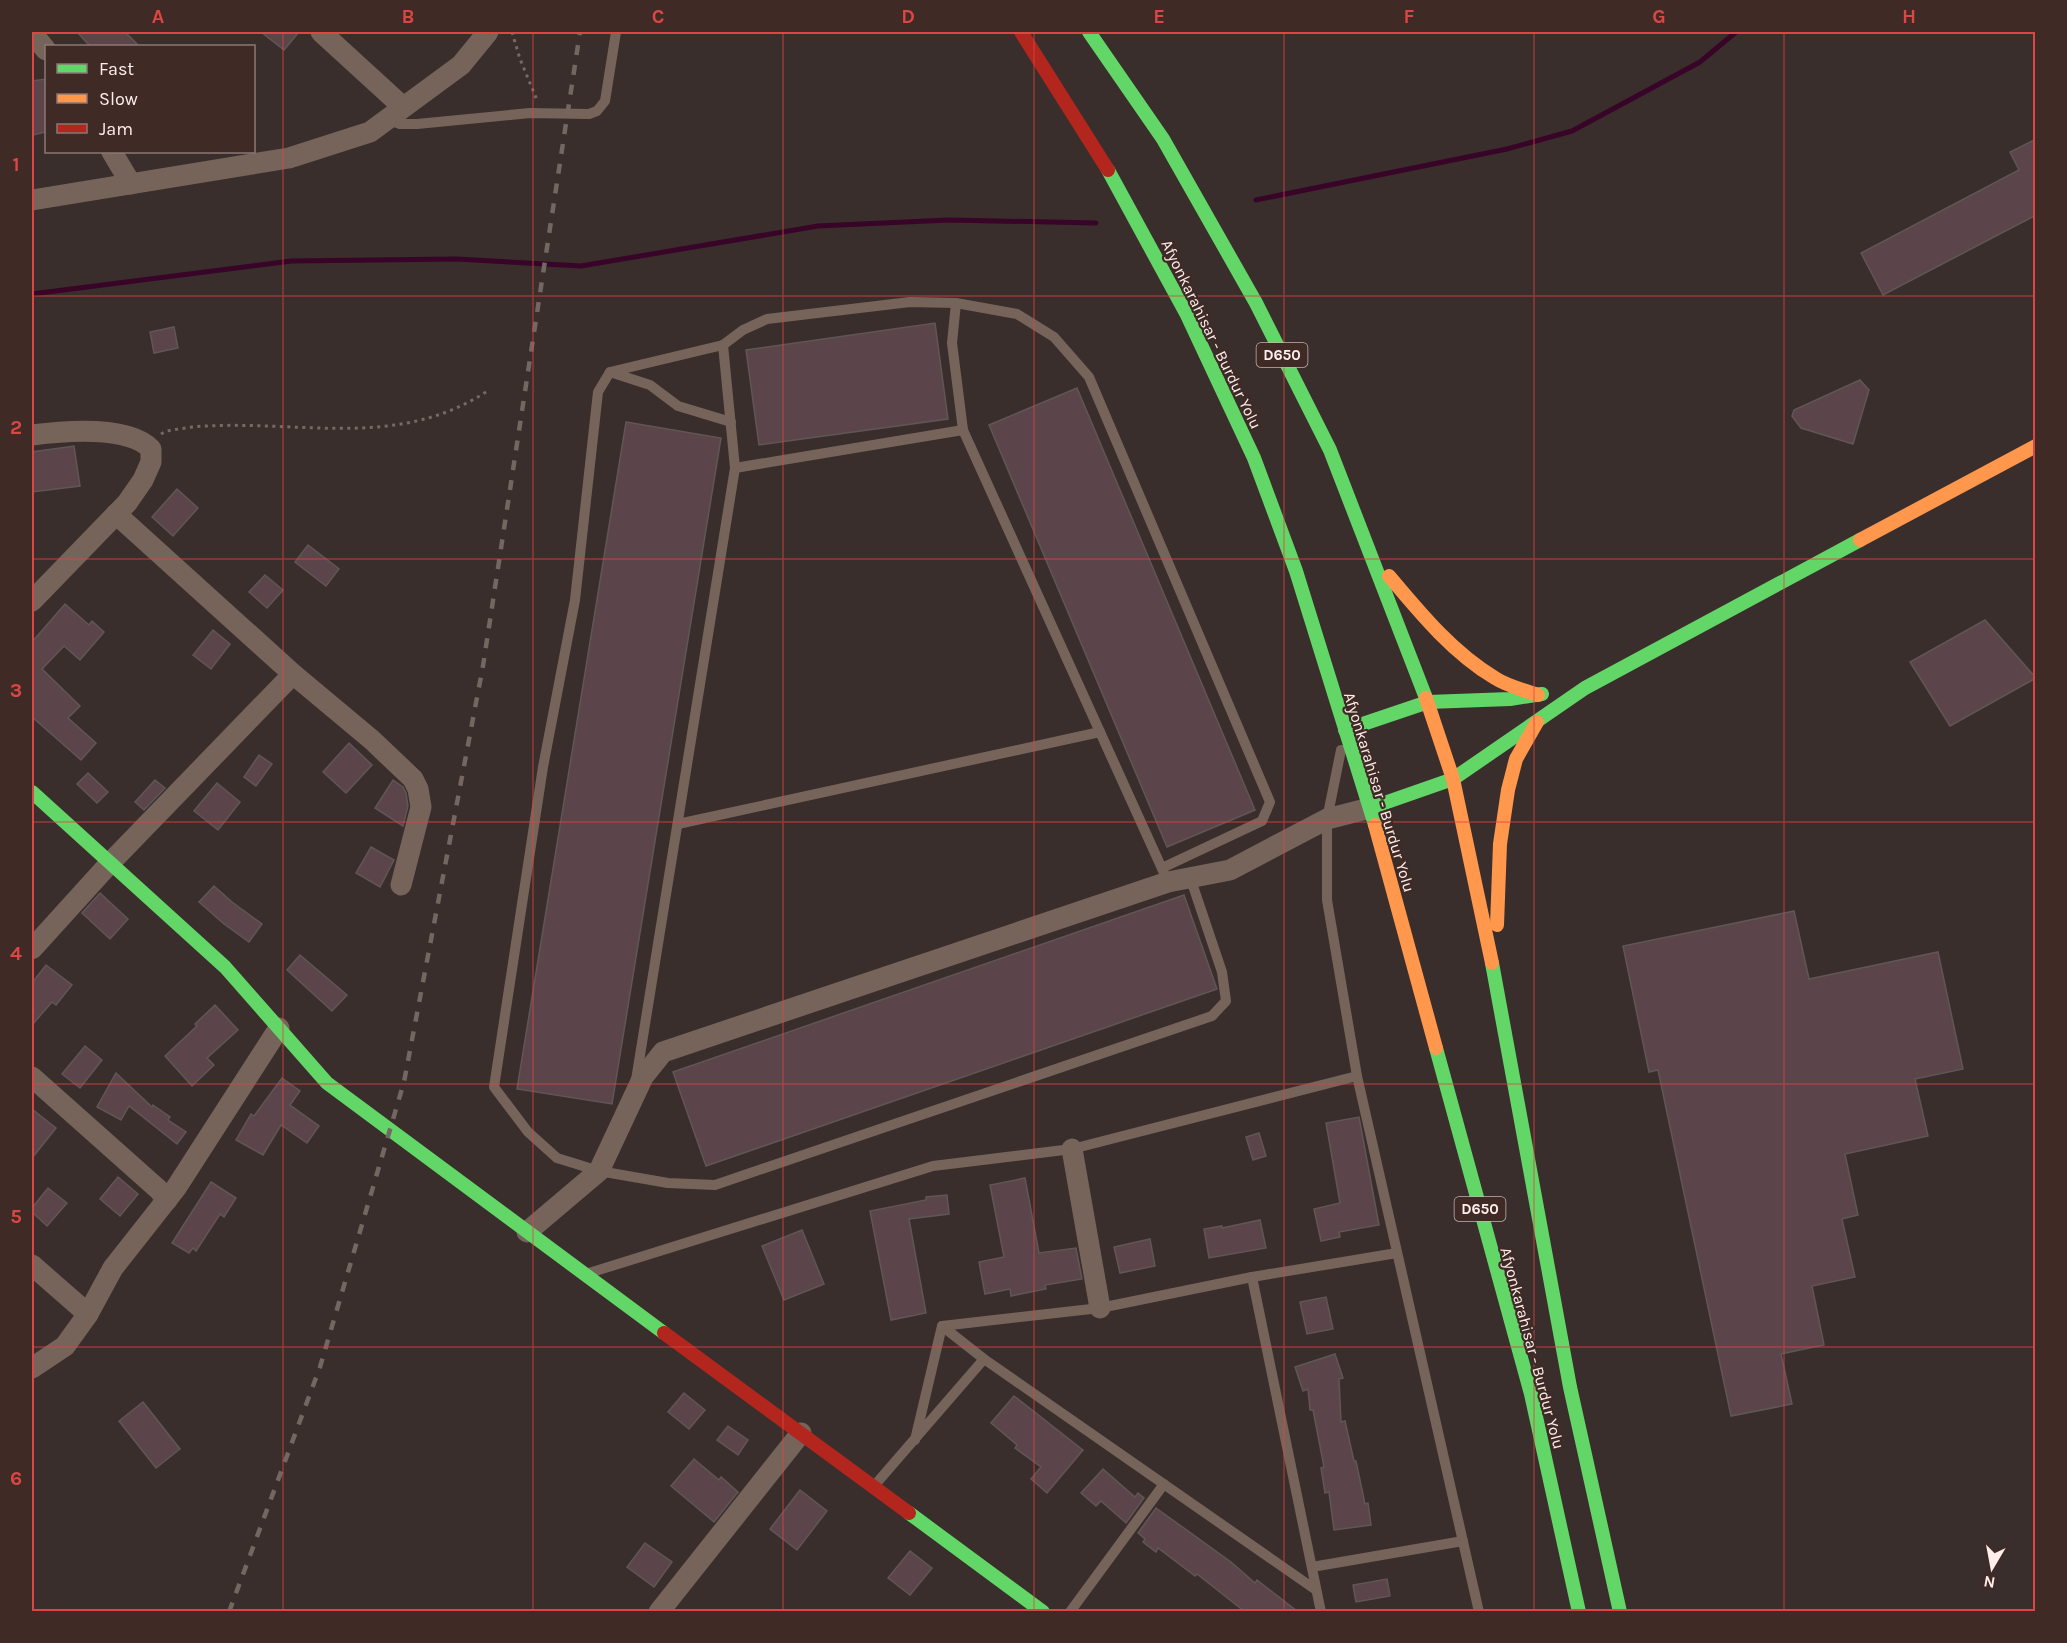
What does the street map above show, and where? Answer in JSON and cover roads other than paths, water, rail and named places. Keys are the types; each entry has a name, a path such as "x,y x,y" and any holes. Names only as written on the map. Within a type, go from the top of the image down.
{"main road":[{"name":"Afyonkarahisar - Burdur Yolu","path":"1021,32 1115,181 1187,315 1254,458 1296,571 1370,808 1530,1394 1579,1611"},
{"name":"Afyonkarahisar - Burdur Yolu","path":"1089,32 1163,139 1256,303 1330,450 1428,702 1453,779 1497,987 1570,1387 1620,1611"},
{"path":"1370,808 1453,779 1585,688 2036,446"},
{"path":"1373,558 1423,616 1461,652 1496,679 1538,695"},
{"path":"1345,730 1428,702 1510,699 1585,688"},
{"path":"1497,987 1500,844 1508,790 1516,759 1537,722"},
{"path":"32,792 225,968 327,1083 1043,1611"}],"street":[{"path":"321,32 395,113"},
{"path":"32,200 289,158 370,132 461,64 488,32"},
{"path":"113,153 131,184"},
{"path":"32,435 63,431 108,433 132,438 146,444 151,449 151,462 143,480 127,503 34,595"},
{"path":"116,514 293,674 372,740 413,779 418,789 421,807 401,885"},
{"path":"32,949 110,863 293,674"},
{"path":"527,1232 599,1171 642,1077 663,1052 1165,875 1190,877 1230,870 1327,819 1370,808"},
{"path":"32,1368 65,1346 88,1314 112,1268 167,1200 279,1028"},
{"path":"32,1077 159,1190 167,1200"},
{"path":"1072,1149 1100,1308"},
{"path":"32,1265 88,1314"},
{"path":"659,1611 801,1433"}],"lane":[{"path":"395,113 400,124 543,113 589,114 602,107 605,101 616,32"},
{"path":"956,303 952,343 963,430 1165,875 1262,821 1270,802 1089,377 1054,337 1017,314 956,303 910,302 767,319 742,330 723,345 610,372 598,392 575,600 543,767 494,1087 528,1132 557,1158 599,1171 668,1183 715,1185 1212,1016 1226,1001 1222,972 1190,877"},
{"path":"634,1096 735,468 723,345"},
{"path":"610,372 650,385 678,406 731,422"},
{"path":"735,468 963,430"},
{"path":"1345,730 1327,819 1327,900 1357,1076 1479,1611"},
{"path":"678,824 1100,732"},
{"path":"585,1274 933,1166 1072,1149 1357,1076"},
{"path":"942,1326 1100,1308 1252,1277 1397,1253"},
{"path":"1252,1277 1321,1611"},
{"path":"942,1326 984,1359 1317,1590"},
{"path":"915,1440 942,1326"},
{"path":"874,1487 984,1359"},
{"path":"1070,1611 1164,1484"},
{"path":"1312,1567 1463,1541"}],"waterway":[{"path":"1256,200 1507,149 1572,131 1700,62 1736,32"},
{"path":"32,294 291,261 457,259 581,266 818,226 949,220 1096,223"}],"railway":[{"path":"229,1612 320,1367 404,1082 483,666 580,32"}]}
